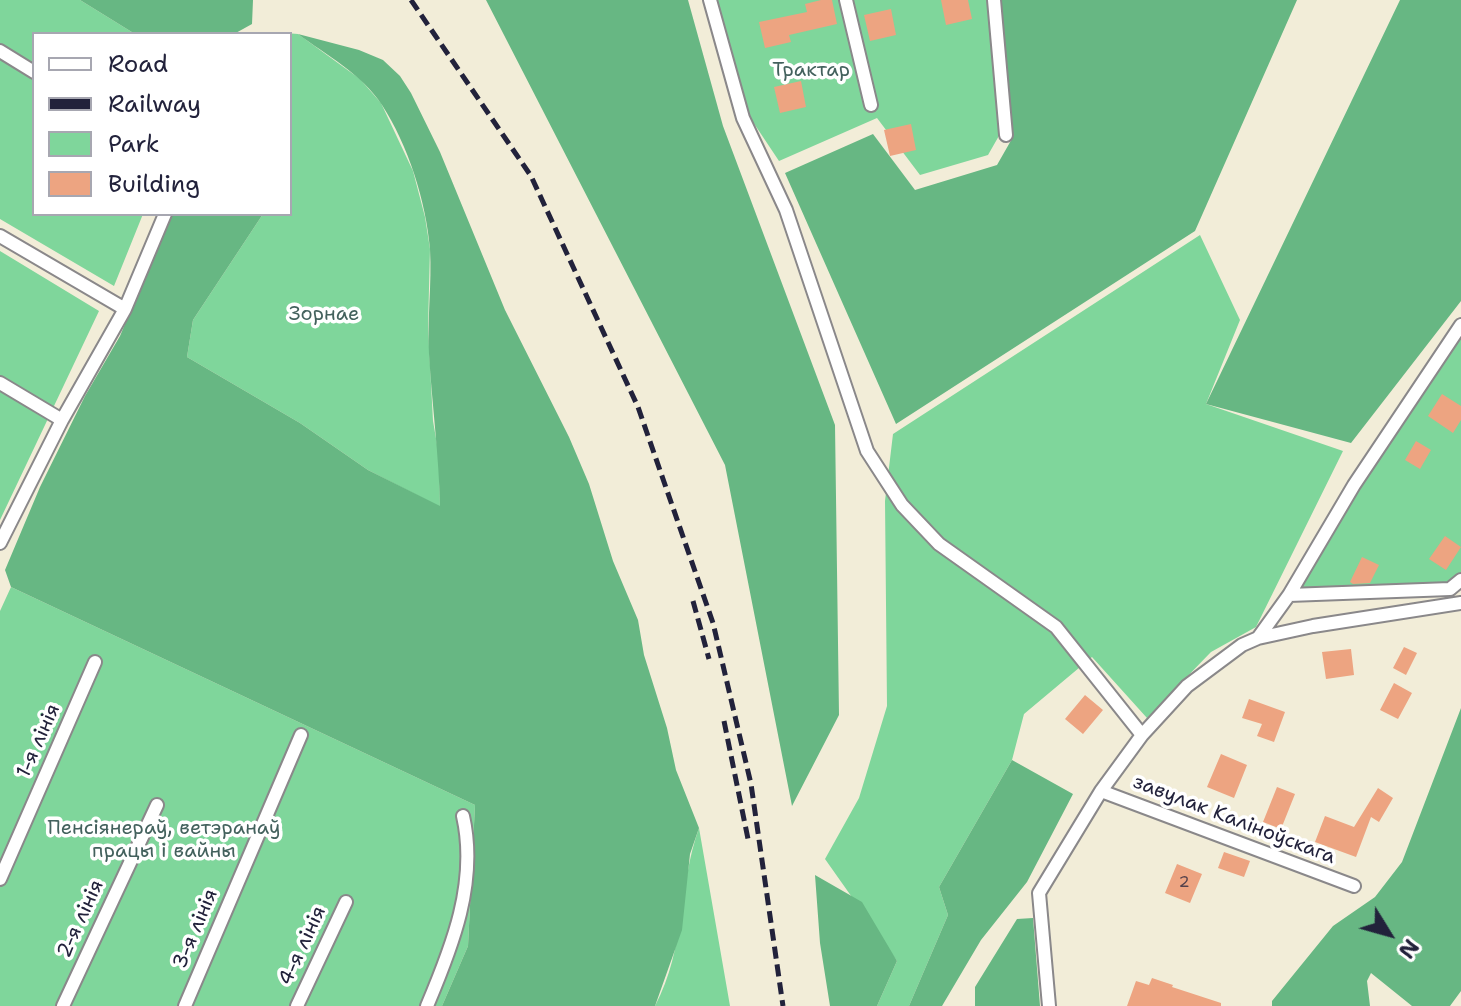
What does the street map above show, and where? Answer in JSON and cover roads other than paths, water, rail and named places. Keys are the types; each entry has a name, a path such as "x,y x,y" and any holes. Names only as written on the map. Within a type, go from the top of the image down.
{"street":[{"path":"710,0 743,118 786,210 867,451 881,476 902,505 939,544 1056,627 1142,735"},
{"path":"846,0 871,105"},
{"path":"994,0 1006,135"},
{"path":"0,51 32,71"},
{"path":"0,543 62,420 125,309 164,216"},
{"path":"0,236 125,309"},
{"path":"1258,638 1289,595 1354,485 1461,325"},
{"path":"0,383 62,420"},
{"path":"1289,595 1450,589 1461,580"},
{"path":"1049,1006 1039,893 1101,791 1142,735 1187,686 1242,645 1258,638 1313,626 1461,603"},
{"name":"1-я лінія","path":"0,879 95,662"},
{"name":"3-я лінія","path":"185,1006 301,735"},
{"name":"завулак Каліноўскага","path":"1101,791 1354,886"},
{"name":"2-я лінія","path":"63,1006 157,805"},
{"path":"427,1006 448,957 466,892 467,833 463,816"},
{"name":"4-я лінія","path":"297,1006 346,902"}],"railway":[{"path":"411,0 531,176 638,407 713,623 751,784 783,1006"},
{"path":"693,601 709,659"},
{"path":"724,721 748,839"}],"park label":[{"name":"Трактар","path":"811,71"},
{"name":"Зорнае","path":"324,315"},
{"name":"Пенсіянераў, ветэранаў працы і вайны","path":"164,840"}]}
